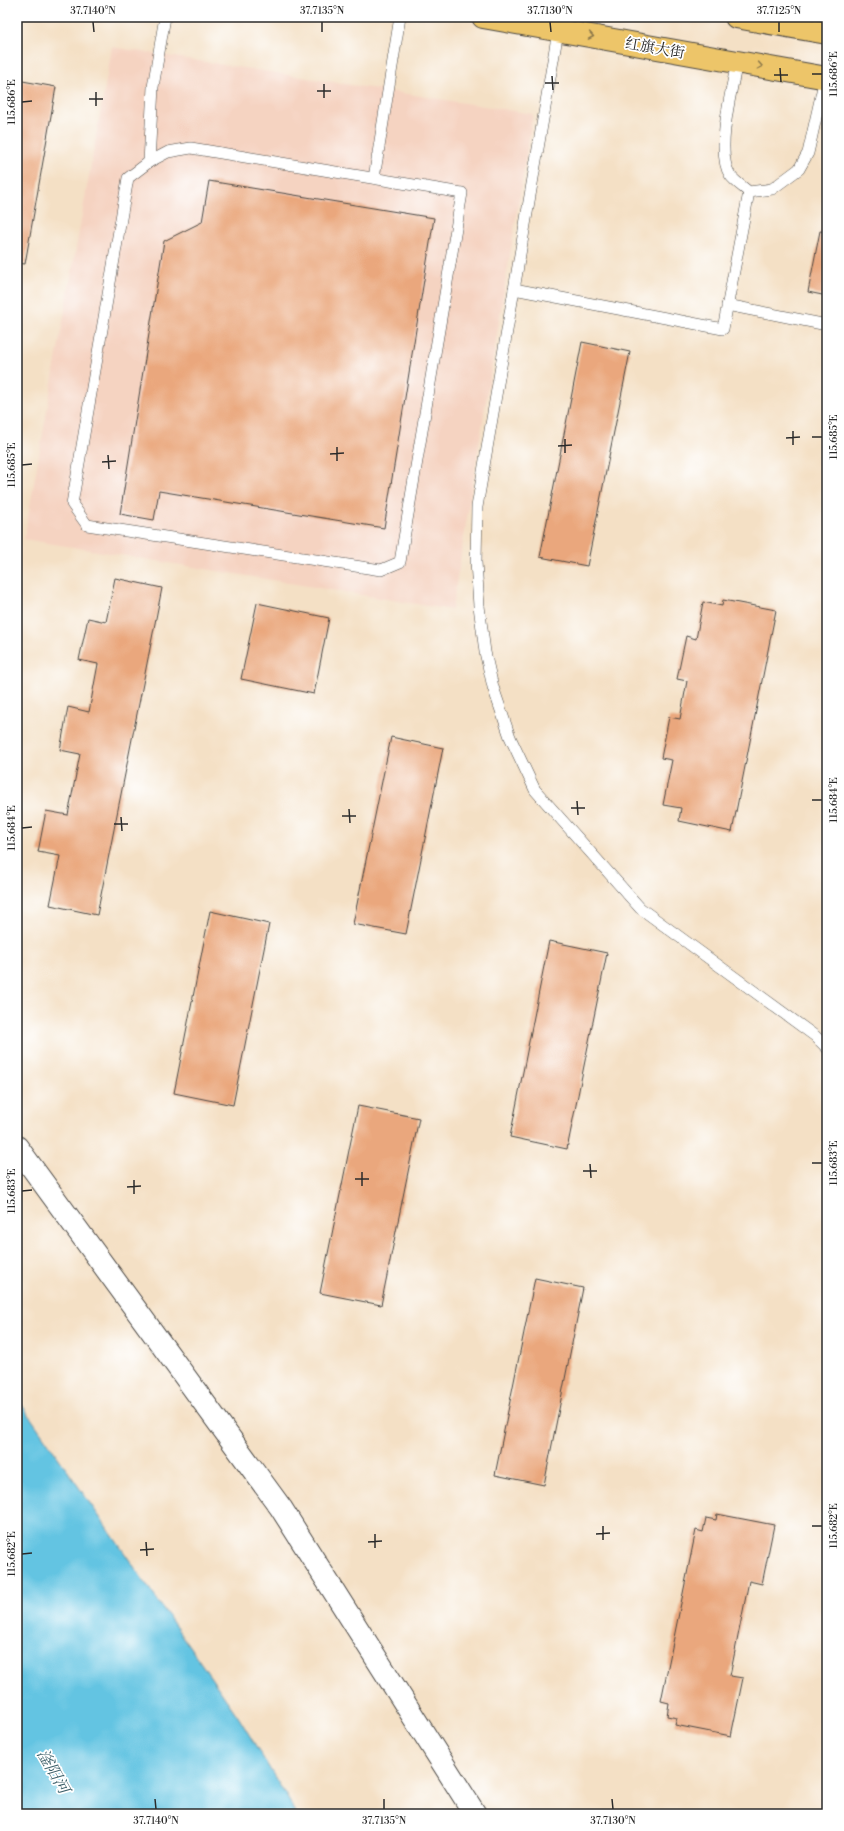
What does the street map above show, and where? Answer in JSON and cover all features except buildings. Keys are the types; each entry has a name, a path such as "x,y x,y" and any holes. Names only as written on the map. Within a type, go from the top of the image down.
{"main road":[{"name":"红旗大街","path":"483,17 826,78"},
{"path":"736,17 827,33"}],"street":[{"path":"17,1147 281,1508 475,1814"}],"lane":[{"path":"149,162 153,87 165,17"},
{"path":"374,178 400,17"},
{"path":"558,31 477,507 476,562 479,606 485,652 493,687 510,737 535,790 640,908 815,1036 827,1048"},
{"path":"737,62 724,141 724,158 730,175 748,192"},
{"path":"748,192 772,189 799,169 808,153 826,78"},
{"path":"191,148 374,178 462,193 400,562 381,570 87,525 72,504 128,178 149,162 168,152 191,148"},
{"path":"514,289 723,329 748,192"},
{"path":"727,305 827,325"}],"shaded area":[{"path":"112,47 533,114 452,610 24,539"}],"water":[{"name":"滏阳河","path":"17,1398 239,1718 297,1814 17,1814"}]}
